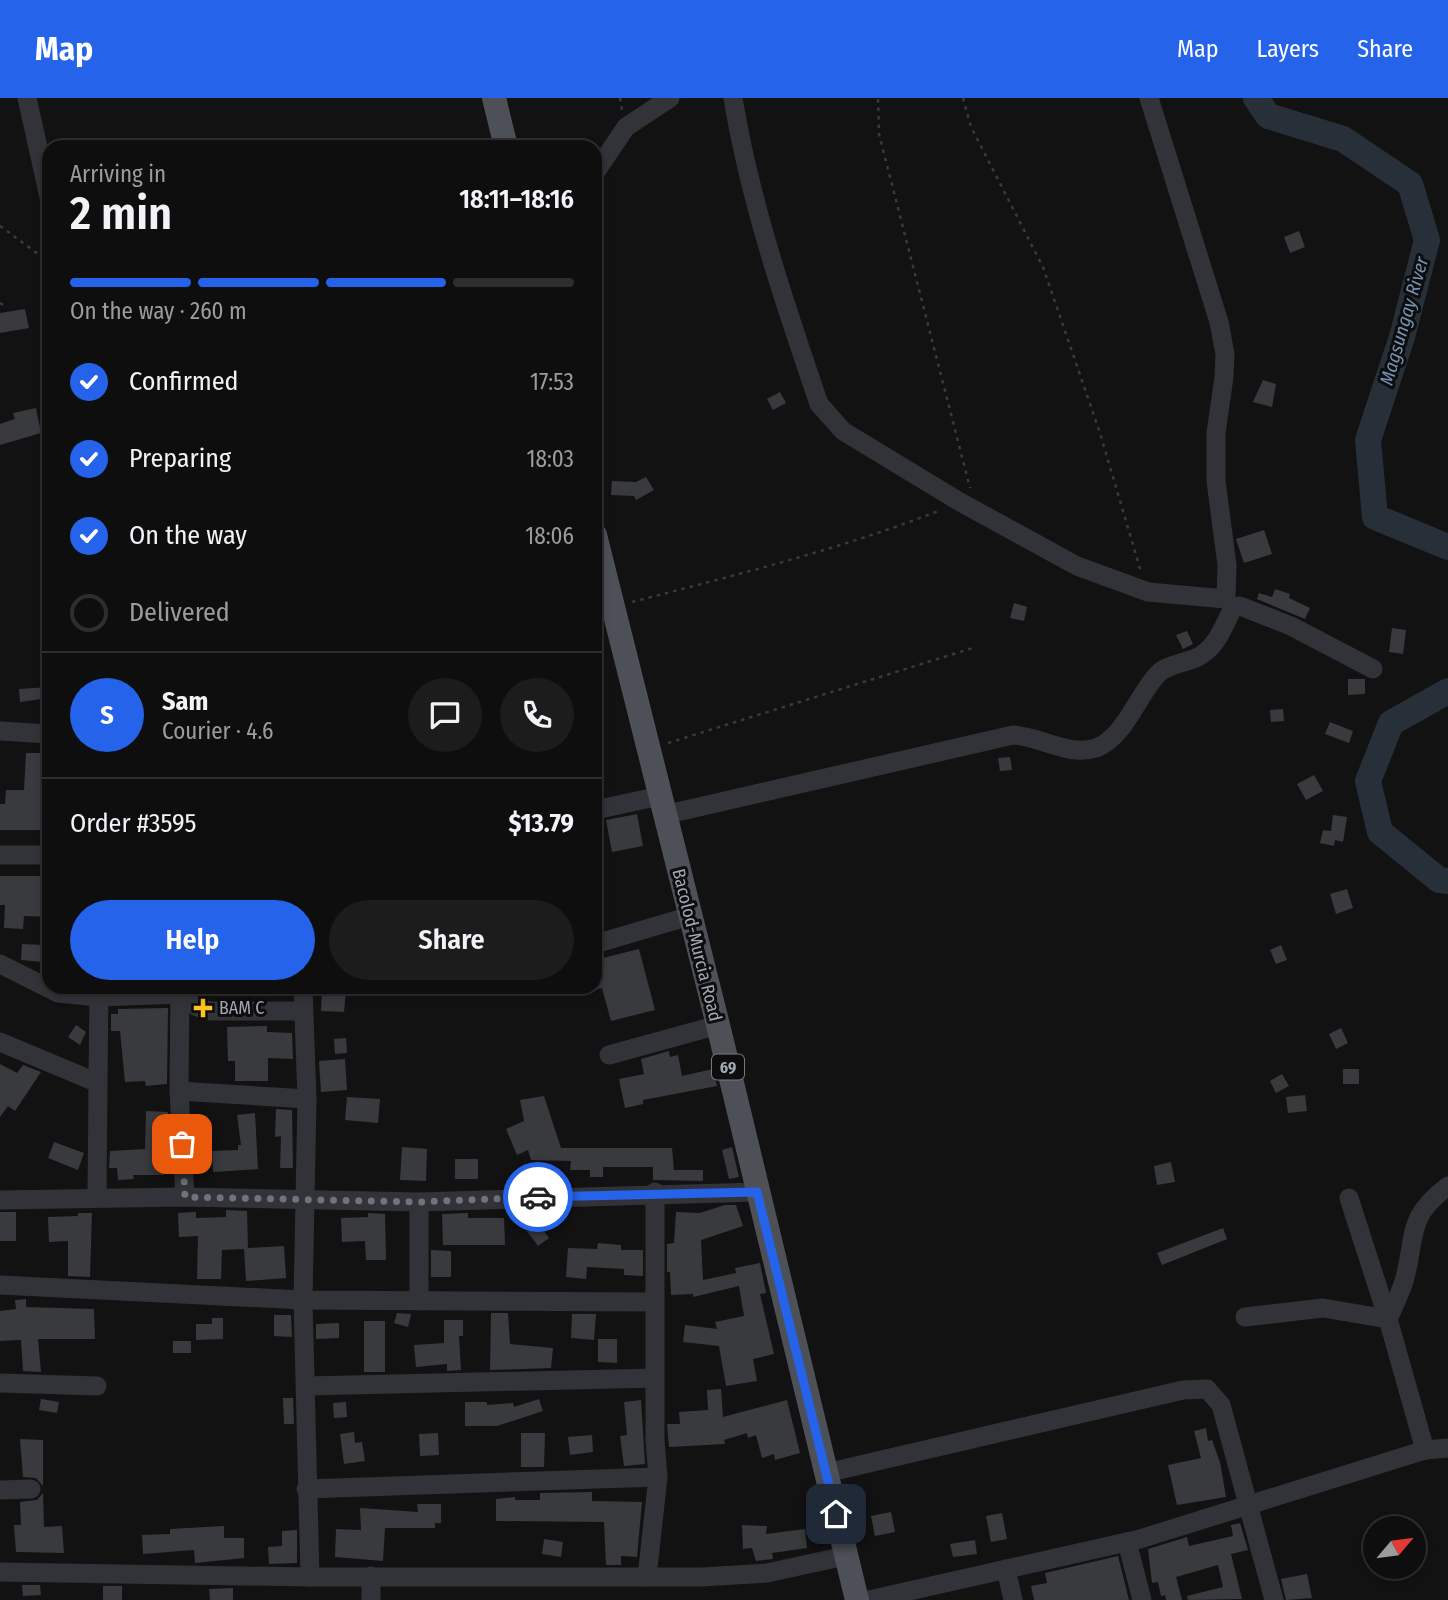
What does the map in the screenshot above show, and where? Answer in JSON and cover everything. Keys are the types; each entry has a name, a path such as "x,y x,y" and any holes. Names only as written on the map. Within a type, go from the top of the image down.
{"main road":[{"path":"494,98 504,140"},
{"name":"Bacolod-Murcia Road","path":"602,565 718,1026 857,1600"}],"street":[{"path":"27,98 42,166"},
{"path":"602,163 626,127 670,98"},
{"path":"733,98 739,138 771,256 819,404 843,431 967,505 1077,566 1148,592 1240,606 1291,626 1373,669"},
{"path":"602,810 662,806 1013,735 1064,748 1081,750 1097,747 1110,740 1159,672 1198,657 1219,639 1230,603 1216,481 1216,433 1225,354 1219,322 1149,98"},
{"path":"0,731 42,734"},
{"path":"0,855 42,855"},
{"path":"602,942 690,916"},
{"path":"0,964 42,985"},
{"path":"97,1197 99,994"},
{"path":"180,994 179,1091 185,1197"},
{"path":"184,994 197,1007 210,1011 303,1011"},
{"path":"303,994 307,1099 303,1300 310,1577"},
{"path":"609,1055 718,1026"},
{"path":"0,1042 98,1083"},
{"path":"179,1091 307,1099"},
{"path":"1388,1319 1405,1277 1413,1226 1430,1200 1448,1186"},
{"path":"647,1577 658,1478 654,1192"},
{"path":"0,1200 185,1197 419,1202 654,1192 757,1192"},
{"path":"1349,1198 1388,1319 1425,1450"},
{"path":"419,1202 419,1301"},
{"path":"0,1285 303,1300 654,1302"},
{"path":"1245,1317 1323,1308 1388,1319"},
{"path":"307,1386 655,1378"},
{"path":"0,1383 97,1386"},
{"path":"826,1473 1194,1388 1214,1394 1221,1405 1274,1600"},
{"path":"869,1600 1128,1542 1425,1450 1448,1448"},
{"path":"306,1489 658,1478"},
{"path":"0,1490 31,1489"},
{"path":"1128,1542 1142,1600"},
{"path":"0,1572 310,1577 647,1577 757,1574 845,1556"},
{"path":"1006,1569 1013,1600"},
{"path":"371,1576 372,1600"}],"path":[{"path":"963,98 971,127 1043,267 1100,433 1148,592"},
{"path":"612,608 851,542 967,505 879,134 878,99"},
{"path":"0,226 42,257"},
{"path":"0,303 7,307"},
{"path":"648,750 975,647"}],"building":[{"path":"1299,231 1305,247 1290,253 1284,237"},
{"path":"25,309 29,328 0,333 0,313"},
{"path":"1263,380 1276,384 1272,407 1253,402"},
{"path":"780,392 786,403 773,410 767,399"},
{"path":"36,408 41,433 0,445 0,424 15,419 13,413"},
{"path":"646,477 654,490 636,500 634,496 611,495 612,481 636,482"},
{"path":"1264,530 1272,554 1244,563 1236,539"},
{"path":"1275,589 1290,594 1289,598 1310,608 1305,619 1257,599 1259,593 1272,597"},
{"path":"1014,603 1027,607 1024,621 1010,618"},
{"path":"1392,628 1406,630 1403,654 1389,652"},
{"path":"1187,631 1193,644 1183,649 1176,635"},
{"path":"1348,679 1365,679 1365,694 1348,695"},
{"path":"42,687 42,699 20,702 19,689"},
{"path":"1283,709 1284,721 1271,722 1270,710"},
{"path":"1330,722 1353,731 1349,743 1325,734"},
{"path":"26,753 42,753 42,830 0,830 0,804 5,804 6,790 24,790"},
{"path":"1010,757 1012,770 1000,771 998,758"},
{"path":"1314,775 1323,791 1306,800 1297,784"},
{"path":"637,814 643,846 612,852 606,820"},
{"path":"1333,815 1347,817 1343,842 1335,840 1334,846 1320,843 1323,830 1331,831"},
{"path":"0,876 42,876 42,917 24,916 23,929 4,928 5,905 0,905"},
{"path":"1347,889 1353,908 1336,914 1330,894"},
{"path":"22,944 42,945 42,962 21,960"},
{"path":"1281,945 1287,960 1276,964 1270,950"},
{"path":"639,949 655,1010 611,1021 602,988 602,958"},
{"path":"322,994 346,994 344,1012 321,1011"},
{"path":"168,1008 167,1084 146,1086 145,1081 125,1082 120,1031 111,1031 111,1014 118,1014 118,1009"},
{"path":"76,1025 86,1032 80,1045 68,1037"},
{"path":"267,1026 267,1032 292,1033 293,1059 268,1058 268,1081 235,1081 235,1061 228,1061 227,1027"},
{"path":"1341,1028 1348,1043 1336,1049 1329,1034"},
{"path":"346,1038 347,1053 335,1054 334,1039"},
{"path":"669,1051 670,1057 678,1055 682,1076 713,1069 717,1086 643,1100 643,1104 625,1108 619,1079 644,1074 641,1059"},
{"path":"345,1059 347,1090 321,1092 319,1061"},
{"path":"0,1064 17,1073 23,1065 41,1072 15,1111 8,1106 0,1117"},
{"path":"1343,1069 1359,1069 1359,1084 1343,1084"},
{"path":"1282,1074 1289,1086 1276,1093 1270,1081"},
{"path":"1305,1095 1307,1111 1288,1113 1286,1097"},
{"path":"544,1096 561,1148 672,1148 674,1170 703,1170 703,1181 653,1180 653,1167 603,1167 603,1177 590,1177 590,1170 570,1170 571,1161 531,1160 528,1150 517,1155 506,1129 524,1121 520,1100"},
{"path":"347,1097 380,1099 378,1123 345,1120"},
{"path":"276,1109 292,1110 293,1168 280,1168 281,1136 275,1137"},
{"path":"146,1111 168,1112 164,1175 133,1175 134,1179 118,1180 117,1168 109,1168 110,1151 145,1149"},
{"path":"255,1113 258,1169 213,1172 212,1151 238,1150 238,1145 241,1145 237,1115"},
{"path":"54,1142 84,1153 78,1170 48,1158"},
{"path":"402,1147 427,1149 426,1181 400,1180"},
{"path":"732,1147 739,1177 729,1179 722,1150"},
{"path":"455,1159 478,1159 478,1179 455,1179"},
{"path":"1171,1162 1175,1182 1157,1185 1154,1166"},
{"path":"725,1205 736,1205 743,1226 701,1240 703,1280 736,1273 735,1268 760,1263 766,1293 760,1294 774,1354 753,1359 757,1381 726,1386 719,1346 683,1342 685,1325 717,1329 715,1322 744,1316 739,1286 693,1297 693,1294 671,1295 670,1272 667,1272 667,1244 674,1243 676,1212 700,1213"},
{"path":"226,1210 247,1211 248,1248 284,1246 286,1278 246,1281 244,1249 222,1250 221,1279 197,1279 198,1236 179,1237 178,1213 196,1212 196,1218 226,1217"},
{"path":"529,1211 549,1238 538,1246 518,1219"},
{"path":"0,1212 16,1212 16,1241 0,1241"},
{"path":"78,1213 92,1213 90,1277 68,1276 68,1241 49,1242 48,1217 78,1216"},
{"path":"368,1213 385,1214 386,1260 366,1260 365,1241 342,1242 341,1218 368,1217"},
{"path":"468,1213 468,1218 504,1218 505,1245 443,1245 442,1214"},
{"path":"1223,1228 1227,1239 1162,1265 1157,1253"},
{"path":"598,1243 621,1245 621,1250 643,1250 643,1276 624,1275 624,1269 587,1267 586,1279 566,1277 568,1248 597,1249"},
{"path":"431,1250 451,1251 451,1277 431,1277"},
{"path":"26,1299 26,1307 94,1309 95,1339 38,1339 41,1372 23,1371 21,1340 0,1341 0,1311 16,1309 15,1300"},
{"path":"397,1313 411,1314 408,1327 394,1323"},
{"path":"491,1313 508,1313 510,1344 553,1348 551,1368 490,1370"},
{"path":"572,1314 596,1314 594,1340 571,1338"},
{"path":"274,1315 291,1315 292,1337 274,1336"},
{"path":"212,1318 223,1318 223,1339 196,1340 196,1324 212,1324"},
{"path":"444,1320 463,1320 463,1336 459,1336 461,1370 447,1371 447,1364 416,1367 414,1345 444,1343"},
{"path":"364,1321 385,1321 385,1372 364,1372"},
{"path":"339,1323 339,1338 316,1339 316,1324"},
{"path":"598,1339 617,1339 617,1363 598,1362"},
{"path":"173,1341 191,1341 191,1353 173,1353"},
{"path":"721,1389 723,1417 787,1400 800,1453 775,1460 774,1454 762,1458 756,1435 748,1438 747,1433 724,1440 725,1444 669,1447 667,1424 680,1424 679,1412 708,1410 707,1390"},
{"path":"283,1398 293,1398 294,1424 284,1424"},
{"path":"41,1399 59,1402 57,1413 39,1410"},
{"path":"539,1399 543,1411 497,1426 465,1426 465,1402 487,1402 487,1405 513,1403 514,1407"},
{"path":"641,1400 645,1464 624,1466 620,1436 627,1435 624,1402"},
{"path":"346,1402 347,1417 334,1418 333,1403"},
{"path":"1206,1428 1208,1441 1212,1440 1220,1462 1226,1497 1177,1505 1168,1465 1201,1458 1194,1431"},
{"path":"354,1432 355,1443 362,1442 365,1461 344,1464 340,1434"},
{"path":"438,1433 439,1455 420,1456 419,1434"},
{"path":"521,1433 545,1433 544,1467 521,1467"},
{"path":"592,1435 593,1452 570,1455 568,1437"},
{"path":"20,1439 43,1440 43,1486 36,1478 23,1477"},
{"path":"592,1492 592,1501 642,1502 637,1557 621,1556 621,1565 606,1565 604,1522 496,1521 496,1499 515,1497 515,1500 540,1500 540,1493"},
{"path":"43,1493 44,1527 62,1526 64,1553 16,1552 14,1525 21,1525 20,1502 37,1500"},
{"path":"417,1504 441,1504 441,1523 435,1523 435,1528 385,1528 383,1561 335,1557 336,1529 361,1530 360,1508 418,1512"},
{"path":"891,1512 895,1532 875,1536 871,1516"},
{"path":"1002,1513 1007,1539 991,1542 986,1516"},
{"path":"1240,1523 1248,1550 1231,1554 1242,1599 1188,1600 1187,1596 1223,1587 1218,1565 1176,1577 1182,1600 1166,1600 1165,1595 1161,1596 1158,1582 1152,1583 1148,1549 1187,1537 1189,1546 1233,1536 1231,1525"},
{"path":"742,1525 767,1526 766,1534 805,1529 807,1548 772,1553 773,1559 756,1561 752,1548 743,1549"},
{"path":"224,1526 224,1538 244,1538 244,1558 195,1563 194,1550 143,1554 142,1535 170,1534 170,1529"},
{"path":"297,1530 297,1563 269,1564 268,1547 282,1546 282,1531"},
{"path":"544,1539 563,1542 561,1557 542,1554"},
{"path":"975,1540 977,1554 953,1557 950,1544"},
{"path":"1118,1556 1129,1600 1034,1600 1031,1586 1047,1583 1045,1573"},
{"path":"1307,1574 1312,1598 1286,1600 1281,1579"},
{"path":"22,1585 40,1585 41,1595 23,1596"},
{"path":"103,1586 122,1586 122,1600 103,1600"},
{"path":"233,1588 233,1600 210,1600 209,1589"}],"waterway":[{"name":"Magsungay River","path":"1256,98 1268,116 1343,139 1410,184 1427,240 1402,337 1368,440 1375,517 1448,547"},
{"name":"Magsungay River","path":"1448,691 1391,723 1368,781 1380,832 1439,880 1448,881"}],"way so far":[{"path":"182,1144 185,1197 419,1202 538,1197"}],"place":[{"name":"BAM C","path":"203,1008"}],"route":[{"path":"538,1197 654,1192 757,1192 836,1514"}]}
